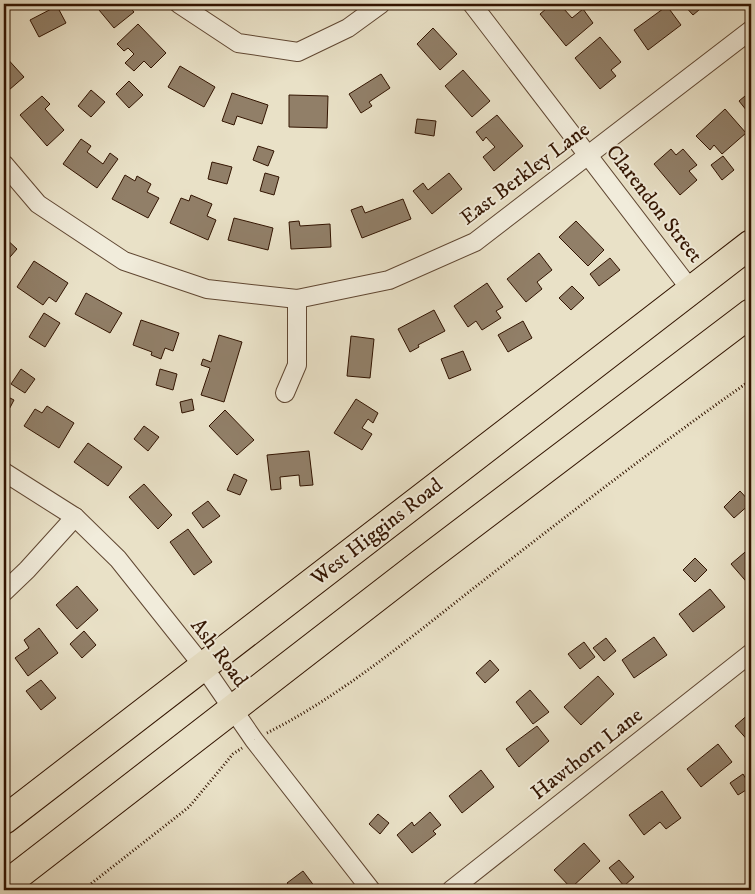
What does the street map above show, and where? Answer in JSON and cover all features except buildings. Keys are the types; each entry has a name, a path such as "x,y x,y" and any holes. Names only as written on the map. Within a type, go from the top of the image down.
{"main road":[{"name":"West Higgins Road","path":"4,820 751,244"},
{"path":"4,886 234,710 420,564 751,313"}],"street":[{"path":"179,4 238,43 298,52 348,28 381,4"},
{"name":"Clarendon Street","path":"472,4 691,290"},
{"name":"East Berkley Lane","path":"4,164 38,204 124,261 207,289 297,298 389,280 475,242 751,30"},
{"path":"285,393 296,365 297,298"},
{"name":"Ash Road","path":"4,472 75,517 118,559 203,666 254,740 371,890"},
{"path":"4,592 27,570 75,517"},
{"name":"Hawthorn Lane","path":"451,890 751,653"}],"path":[{"path":"274,730 308,712 393,651 559,522 751,380"},
{"path":"83,890 189,807 233,754"}]}
